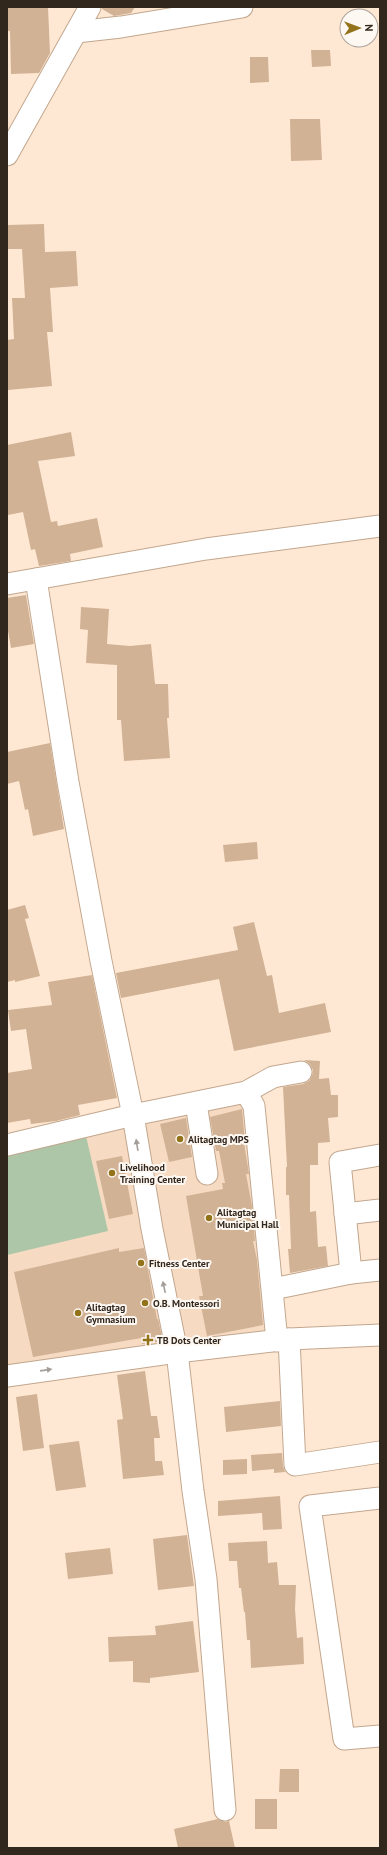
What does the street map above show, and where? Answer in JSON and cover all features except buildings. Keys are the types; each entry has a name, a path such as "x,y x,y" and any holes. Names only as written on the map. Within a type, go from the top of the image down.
{"street":[{"path":"7,155 90,7"},
{"path":"76,32 121,27 242,7"},
{"path":"7,584 206,549 380,526"},
{"path":"36,578 68,782 101,961 133,1115 152,1229 178,1352 193,1491 206,1579 225,1810"},
{"path":"7,1144 133,1115 246,1092 273,1077 301,1072"},
{"path":"246,1092 254,1106 273,1289 283,1340 295,1465 380,1452"},
{"path":"196,1103 207,1174"},
{"path":"351,1273 340,1162 380,1155"},
{"path":"345,1214 380,1210"},
{"path":"273,1289 351,1273 380,1270"},
{"path":"7,1376 178,1352 283,1340 380,1335"},
{"path":"380,1498 310,1506 344,1738 380,1736"}],"shaded area":[{"path":"234,1100 246,1106 273,1331 7,1367 7,1155"}],"green space":[{"path":"86,1136 108,1231 7,1255 7,1155"}],"place":[{"name":"Alitagtag MPS","path":"180,1139"},
{"name":"Livelihood Training Center","path":"112,1173"},
{"name":"Alitagtag Municipal Hall","path":"209,1218"},
{"name":"Fitness Center","path":"141,1263"},
{"name":"O.B. Montessori","path":"145,1303"},
{"name":"Alitagtag Gymnasium","path":"78,1313"},
{"name":"TB Dots Center","path":"148,1340"}]}
